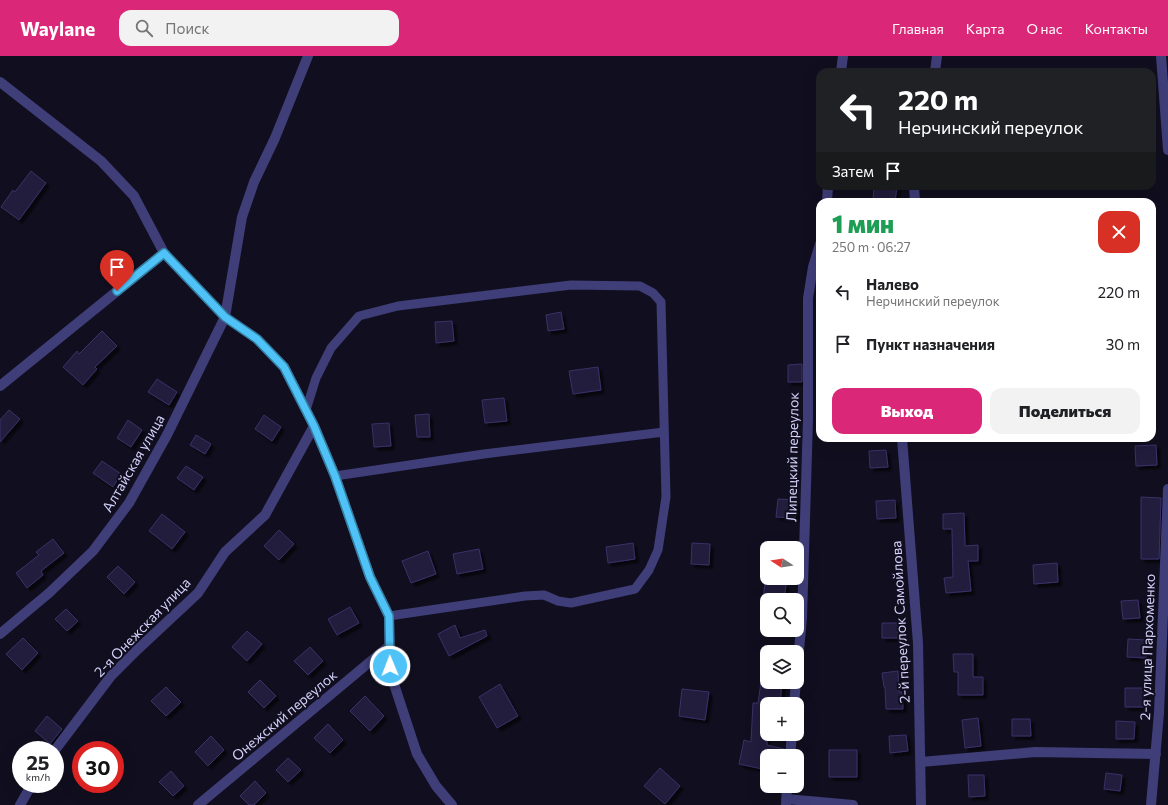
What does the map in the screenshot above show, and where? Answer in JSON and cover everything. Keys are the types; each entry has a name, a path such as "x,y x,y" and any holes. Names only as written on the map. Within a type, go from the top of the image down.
{"street":[{"name":"Алтайская улица","path":"0,634 49,593 93,551 129,503 167,435 225,317 242,217 254,182 275,138 308,56"},
{"path":"842,68 843,56"},
{"path":"936,68 937,56"},
{"path":"1161,56 1168,150"},
{"path":"0,82 101,161 134,196 164,253 225,317 257,339 284,367 314,426 335,476 370,577 389,616 390,666 393,681 417,754 436,786 452,805"},
{"path":"0,386 164,253"},
{"name":"Липецкий переулок","path":"799,645 802,618 808,419 808,298 816,257"},
{"name":"2-я Онежская улица","path":"62,741 112,676 137,650 198,593 225,552 265,515 314,426"},
{"name":"2-й переулок Самойлова","path":"902,442 918,644 921,805"},
{"name":"2-я улица Пархоменко","path":"1152,805 1156,754 1163,714 1168,489"},
{"name":"Онежский переулок","path":"198,805 389,646"},
{"path":"920,762 1035,752 1156,754"},
{"path":"20,805 27,793"},
{"path":"786,802 853,805"}],"lane":[{"path":"306,410 316,378 331,348 359,316 398,306 571,286 640,286 653,293 661,302 666,497 658,550 649,570 635,588 571,603 558,601 544,595 525,596 389,616"},
{"path":"335,476 484,454 664,432"}],"building":[{"path":"31,171 46,183 19,220 1,207 13,190 15,192"},
{"path":"874,190 896,190 896,198 873,198"},
{"path":"561,312 564,329 548,331 546,315"},
{"path":"452,321 454,341 436,343 435,322"},
{"path":"102,331 117,346 95,367 97,369 83,385 63,367 77,351 79,354"},
{"path":"802,364 802,382 788,382 788,365"},
{"path":"598,367 601,390 573,394 569,371"},
{"path":"157,379 177,392 169,405 148,392"},
{"path":"504,398 507,421 485,423 482,400"},
{"path":"9,410 20,419 0,442 0,420"},
{"path":"429,414 430,437 417,437 415,415"},
{"path":"264,415 281,427 272,441 255,429"},
{"path":"128,420 142,430 131,447 117,438"},
{"path":"389,423 391,446 374,447 372,424"},
{"path":"196,435 211,444 205,454 190,445"},
{"path":"1156,445 1157,465 1136,466 1135,446"},
{"path":"886,450 888,467 870,468 869,451"},
{"path":"102,461 121,474 113,487 93,473"},
{"path":"186,466 203,477 194,490 177,478"},
{"path":"1141,497 1161,498 1159,559 1141,559"},
{"path":"778,499 797,500 795,518 776,517"},
{"path":"895,500 896,518 877,519 876,501"},
{"path":"964,513 965,546 978,545 978,561 968,561 971,591 946,593 944,578 953,577 952,529 943,529 943,514"},
{"path":"162,514 185,532 172,549 149,531"},
{"path":"279,530 294,544 279,560 264,546"},
{"path":"53,539 64,553 41,571 43,575 27,588 16,573 39,555 36,552"},
{"path":"633,543 635,559 608,563 606,547"},
{"path":"692,543 710,544 709,565 691,564"},
{"path":"479,549 483,569 457,574 453,554"},
{"path":"428,551 436,574 411,583 402,561"},
{"path":"1057,563 1058,582 1034,584 1033,565"},
{"path":"118,566 135,582 124,594 107,577"},
{"path":"765,585 786,585 785,593 764,593"},
{"path":"1138,600 1140,618 1123,619 1121,601"},
{"path":"350,607 359,623 337,635 328,619"},
{"path":"66,609 78,621 67,631 55,619"},
{"path":"882,623 898,623 898,638 882,638"},
{"path":"455,625 460,638 485,630 487,636 449,656 438,634"},
{"path":"247,631 262,644 247,661 232,647"},
{"path":"23,638 38,653 22,670 6,654"},
{"path":"1128,639 1147,640 1146,658 1127,657"},
{"path":"310,647 323,661 308,675 294,661"},
{"path":"953,654 973,654 973,677 983,677 983,695 958,695 958,672 954,672"},
{"path":"898,671 899,692 902,692 903,709 886,709 885,687 882,673"},
{"path":"260,680 276,696 264,708 248,692"},
{"path":"500,684 518,716 497,728 479,697"},
{"path":"166,687 181,702 166,716 151,701"},
{"path":"1125,688 1144,688 1144,707 1125,707"},
{"path":"682,689 709,692 705,720 679,716"},
{"path":"760,689 781,689 781,697 760,697 760,741 767,741 767,745 784,749 760,749 760,768 739,764 744,740 751,742 753,703 758,703"},
{"path":"365,696 384,716 370,731 350,711"},
{"path":"47,716 62,729 52,741 47,741 35,731"},
{"path":"978,718 981,746 965,748 962,720"},
{"path":"1012,719 1030,719 1031,736 1012,736"},
{"path":"1116,721 1135,722 1134,739 1116,739"},
{"path":"328,724 343,740 330,753 314,738"},
{"path":"906,735 908,751 890,753 889,736"},
{"path":"211,736 224,750 208,766 195,752"},
{"path":"829,750 857,750 857,777 829,777"},
{"path":"288,758 301,770 288,782 276,770"},
{"path":"660,768 680,786 665,804 644,786"},
{"path":"171,771 184,786 173,796 159,782"},
{"path":"1106,773 1122,775 1120,791 1104,789"},
{"path":"968,775 984,775 985,796 969,797"},
{"path":"255,781 266,793 254,805 249,805 240,796"}],"route":[{"path":"117,291 164,253 225,317 257,339 284,367 314,426 335,476 370,577 389,616 390,666"}]}
